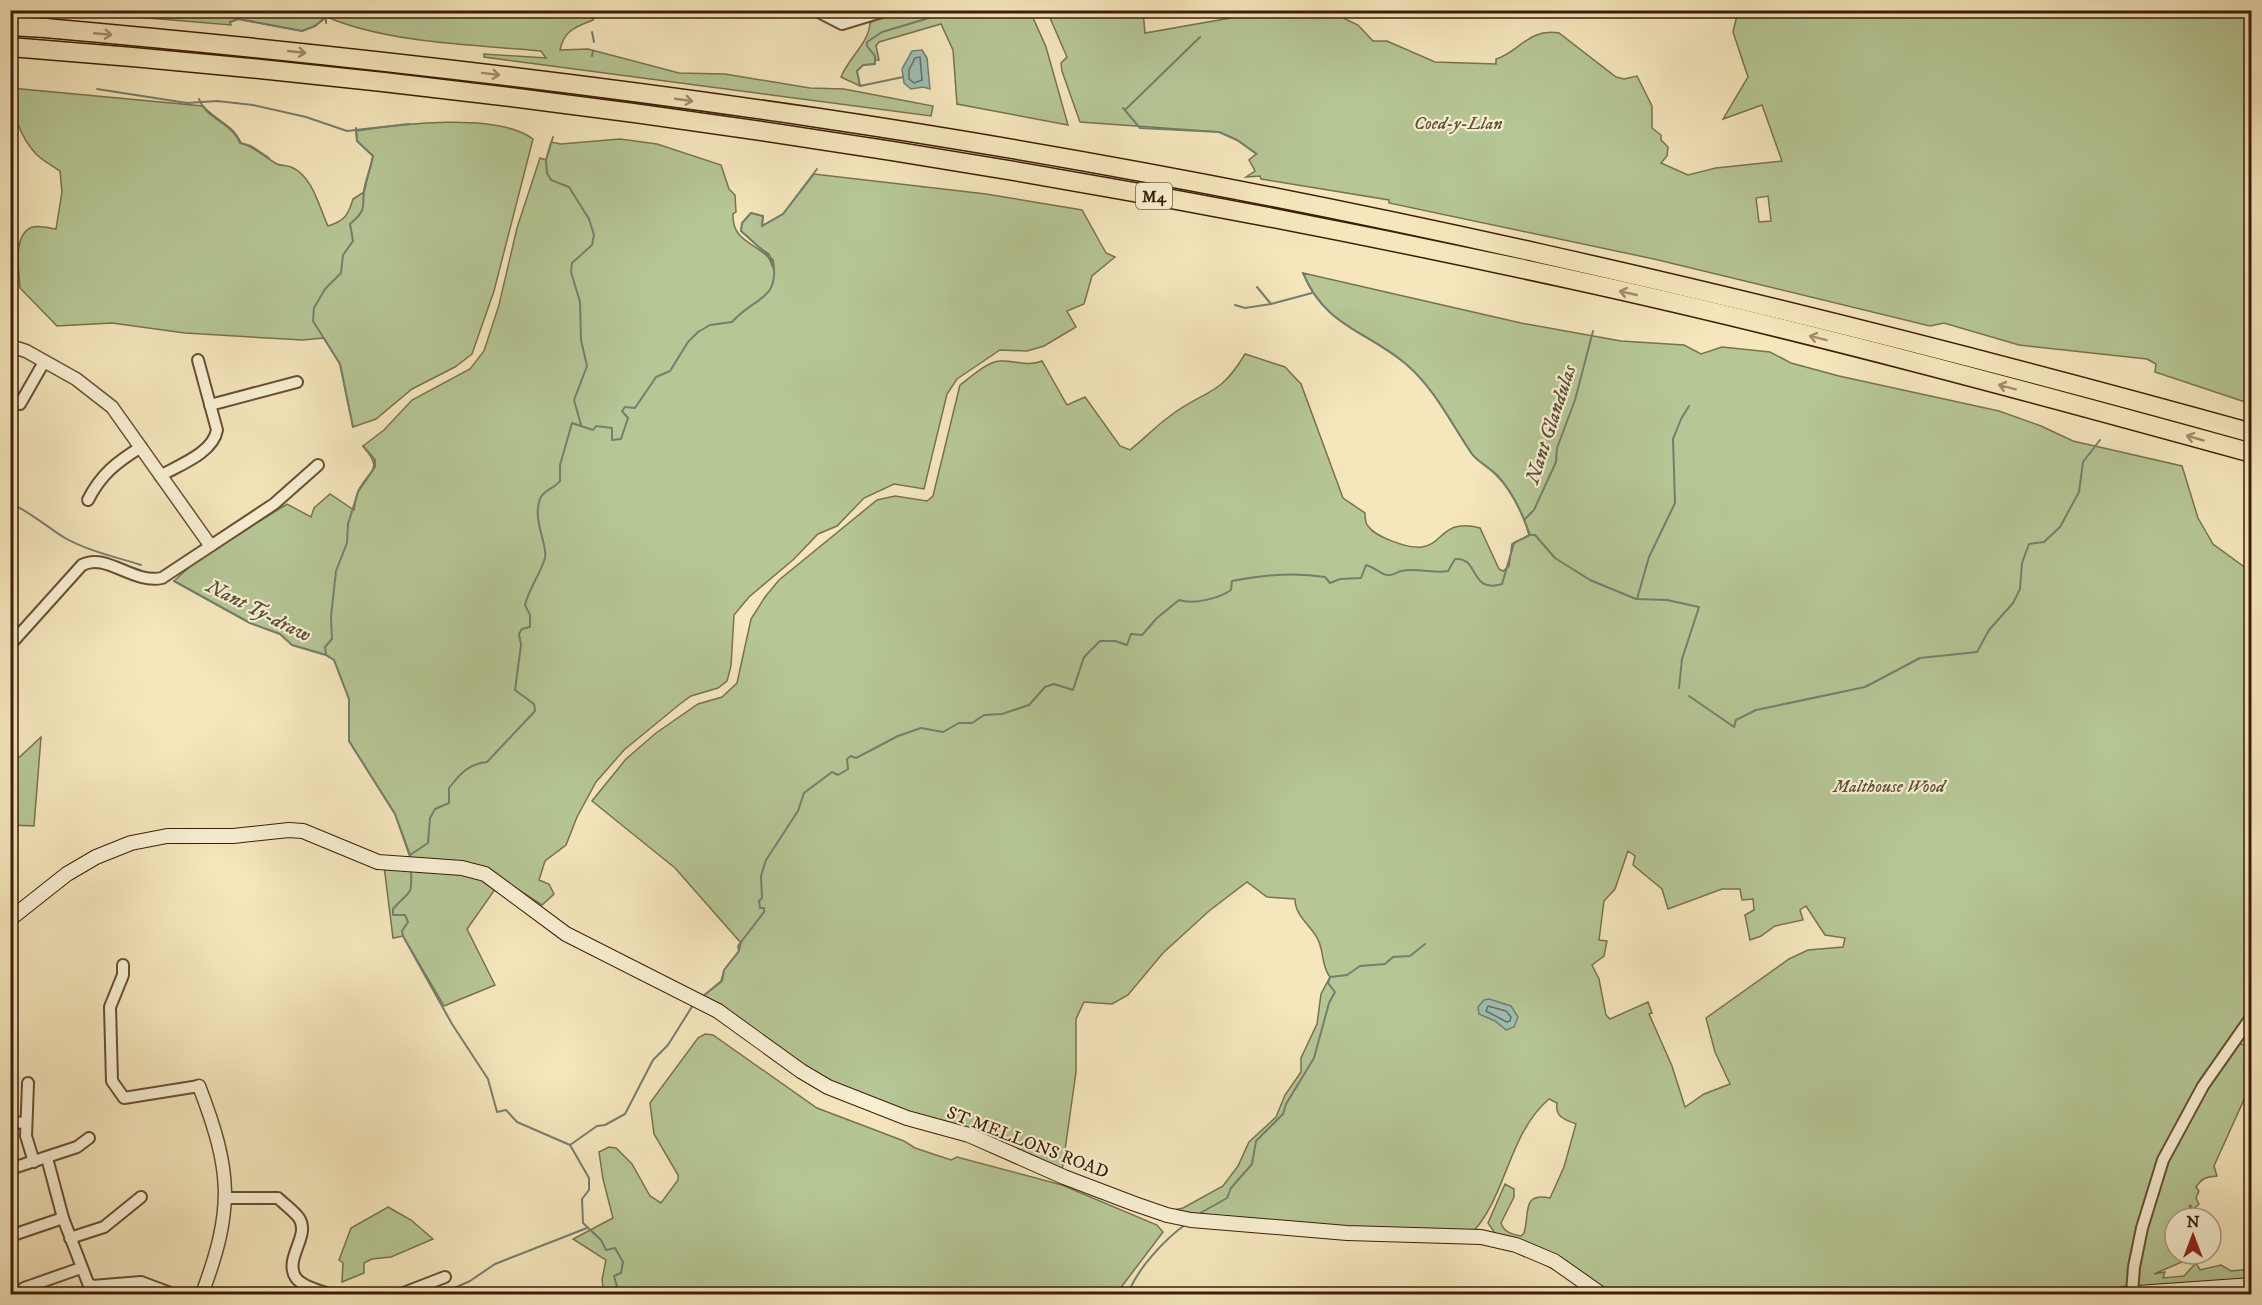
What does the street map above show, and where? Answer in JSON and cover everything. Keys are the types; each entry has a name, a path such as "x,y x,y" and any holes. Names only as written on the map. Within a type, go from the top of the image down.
{"highway":[{"name":"M4","path":"10,26 315,54 607,89 821,119 1126,170 1374,218 1607,268 1924,344 2252,433"},
{"name":"M4","path":"10,47 325,75 597,108 975,164 1221,208 1455,255 1690,307 1916,362 2252,453"}],"main road":[{"name":"ST MELLONS ROAD","path":"10,919 67,874 96,857 131,843 167,836 233,836 289,830 303,831 378,862 462,868 485,874 566,934 718,1011 801,1071 828,1087 907,1118 969,1135 1055,1173 1135,1204 1191,1220 1347,1233 1481,1237 1516,1245 1554,1261 1601,1294"},
{"path":"2128,1294 2252,1285"}],"street":[{"path":"10,34 18,10"},
{"path":"815,10 842,24 888,10"},
{"path":"10,346 76,379 112,407 210,545"},
{"path":"160,476 212,443 217,430 198,360"},
{"path":"20,404 44,362"},
{"path":"210,405 297,382"},
{"path":"88,500 98,481 112,466 141,447"},
{"path":"10,645 82,565 90,561 99,561 140,578 153,580 169,574 274,504 318,465"},
{"path":"123,965 123,975 110,1007 112,1081 124,1098 199,1086 214,1126 226,1180 226,1198 223,1233 202,1294"},
{"path":"2128,1294 2142,1228 2163,1160 2203,1086 2252,1016"},
{"path":"28,1083 26,1136 34,1162"},
{"path":"10,1122 26,1123"},
{"path":"10,1169 77,1147 89,1138"},
{"path":"47,1158 63,1218 85,1278 93,1286 141,1282 173,1294"},
{"path":"70,1238 104,1227 141,1197"},
{"path":"226,1198 278,1198 299,1219 302,1230 292,1262 296,1278 304,1285 330,1294"},
{"path":"10,1236 63,1218"},
{"path":"24,1288 81,1268"},
{"path":"401,1294 445,1277"}],"green space":[{"path":"64,11 596,11 593,20 576,27 564,38 560,50 588,49 679,73 725,74 810,88 844,89 933,106 931,116 484,57 484,54 546,58 541,51 404,38 351,26 327,17 315,26 302,31 238,19 230,22 231,25"},
{"path":"889,11 1030,11 1046,47 1068,125 957,104 953,50 941,24 879,42 876,46 879,60 875,60 875,64 863,65 857,71 860,86 841,77 866,37 870,23"},
{"name":"Coed-y-Llan","path":"1047,11 1143,11 1145,33 1270,11 1329,11 1358,25 1373,41 1387,41 1435,62 1496,64 1496,59 1511,52 1531,37 1548,32 1559,33 1616,77 1624,79 1637,76 1652,106 1652,128 1661,135 1661,140 1668,147 1667,156 1661,163 1688,175 1716,168 1782,161 1762,105 1723,119 1748,77 1733,32 1738,11 2251,11 2251,404 2155,372 2156,364 2147,359 2019,345 1944,323 1930,326 1654,259 1389,203 1389,200 1261,179 1260,176 1246,177 1255,171 1249,160 1256,154 1237,140 1219,132 1080,122 1062,71 1061,63 1067,57","holes":["1768,196 1771,221 1759,222 1756,198"]},
{"path":"11,88 203,106 234,131 241,143 277,164 299,171 310,185 328,226 345,217 353,199 364,192 373,156 357,141 356,131 421,123 473,123 496,125 517,131 533,139 494,291 472,354 455,367 412,389 376,419 353,427 340,364 324,338 302,340 185,333 112,323 57,326 20,288 18,253 19,244 26,231 35,226 56,229 62,192 60,171 39,157 26,140 15,114"},
{"path":"620,139 657,144 721,165 729,189 735,195 736,212 733,214 736,230 744,240 768,257 774,269 769,254 741,231 742,223 751,213 763,216 762,226 783,214 814,174 986,194 1082,210 1106,253 1115,257 1092,276 1084,304 1067,311 1076,327 1044,346 1027,351 1000,350 957,379 947,394 924,489 894,484 864,498 837,526 818,534 794,559 749,597 734,615 731,666 727,681 718,688 691,696 680,704 624,750 596,782 577,817 566,845 545,861 539,880 549,884 554,894 542,905 491,872 411,860 395,814 349,741 349,699 334,660 326,655 292,645 280,634 250,623 174,581 195,562 287,504 311,517 314,508 330,494 354,510 358,491 374,465 363,446 384,430 412,400 470,369 484,351 499,305 517,228 540,158 546,160 551,142 561,144"},
{"name":"Malthouse Wood","path":"1303,273 1521,323 1621,341 1684,345 1701,354 1722,347 1770,352 1791,363 1839,376 1999,411 2041,426 2073,441 2182,466 2198,518 2213,544 2251,572 2251,1010 2197,1090 2157,1164 2143,1240 2171,1155 2211,1082 2237,1044 2251,1045 2251,1084 2214,1166 2217,1176 2205,1178 2196,1187 2199,1191 2196,1198 2199,1204 2197,1206 2163,1206 2163,1266 2172,1266 2154,1274 2165,1272 2163,1278 2184,1276 2193,1266 2198,1266 2200,1270 2217,1266 2223,1266 2231,1271 2251,1269 2251,1290 2230,1291 2227,1294 2134,1294 2140,1286 2138,1285 2107,1294 1601,1294 1501,1242 1488,1223 1505,1184 1514,1189 1514,1197 1501,1223 1506,1231 1514,1234 1521,1236 1524,1233 1528,1206 1531,1201 1541,1197 1550,1198 1564,1167 1576,1124 1561,1117 1557,1111 1557,1103 1549,1099 1524,1130 1492,1204 1482,1221 1469,1236 1222,1223 1174,1210 1183,1208 1223,1186 1238,1166 1249,1142 1276,1117 1285,1095 1301,1072 1301,1058 1317,1024 1321,994 1330,977 1325,967 1319,941 1297,910 1295,899 1267,897 1247,882 1209,911 1163,953 1128,995 1112,1004 1084,1002 1076,1019 1076,1072 1062,1171 892,1108 817,1075 703,996 721,981 724,970 739,951 741,943 675,868 592,801 626,759 656,733 698,704 722,697 737,683 751,619 779,580 877,500 895,496 927,501 933,496 960,385 989,364 1000,361 1037,363 1042,361 1067,405 1085,397 1120,446 1130,450 1182,407 1219,386 1236,368 1245,354 1285,367 1301,384 1343,498 1365,513 1366,523 1372,530 1393,541 1422,547 1458,526 1480,528 1499,569 1503,571 1509,566 1512,544 1529,535 1512,495 1502,481 1472,454 1435,396 1417,375 1392,354 1335,317 1312,291","holes":["1628,851 1635,856 1633,865 1662,889 1668,909 1722,889 1740,889 1742,900 1753,899 1754,910 1745,915 1750,940 1761,936 1775,926 1803,920 1800,910 1806,906 1825,935 1845,938 1843,947 1808,950 1789,959 1706,1018 1715,1052 1730,1084 1704,1094 1685,1107 1672,1066 1649,1014 1652,1013 1648,1002 1610,1019 1606,1015 1599,979 1592,965 1604,956 1607,941 1599,940 1604,901 1615,889"]},
{"path":"41,737 34,826 11,825 11,765"},
{"path":"384,866 479,876 496,888 467,929 495,985 444,1006 403,936 393,938"},
{"path":"705,1034 713,1035 817,1108 904,1141 915,1148 951,1160 957,1157 1062,1185 1157,1225 1163,1232 1116,1294 604,1294 602,1280 606,1260 573,1239 613,1218 599,1152 609,1147 616,1148 632,1164 650,1196 661,1203 678,1180 678,1175 654,1134 650,1103 698,1038"},
{"path":"388,1207 411,1220 433,1239 391,1257 372,1259 364,1263 364,1273 342,1282 343,1263 339,1260 351,1228"}],"water":[{"path":"922,50 927,58 930,89 923,87 911,89 904,83 902,69 912,51"},
{"path":"1489,999 1511,1006 1518,1017 1514,1027 1506,1030 1495,1021 1479,1014 1478,1007 1484,1000"}],"waterway":[{"path":"326,10 326,23"},
{"path":"593,20 596,10"},
{"path":"230,22 238,19 302,31 315,26 327,16"},
{"path":"903,77 860,86 857,71 863,65 875,64 875,56 867,46 867,42 882,32 929,18"},
{"path":"592,32 594,42"},
{"path":"1125,110 1200,37"},
{"path":"592,56 593,51"},
{"path":"97,89 187,103 217,101 253,105 306,117 347,131 409,124"},
{"path":"199,99 208,112 231,130 240,143 251,146 269,158"},
{"path":"1123,108 1140,128 1219,132 1237,140 1257,154"},
{"path":"353,427 340,364 313,321 314,308 325,289 341,273 343,255 353,241 350,224 363,208 364,190 373,156 357,141 356,128"},
{"path":"553,137 546,160 547,173 551,180 569,187 589,219 594,235 592,245 572,263 571,272 580,302 581,340 587,366 574,400 581,425"},
{"path":"411,860 410,855 428,843 430,818 435,809 449,803 449,788 453,783 470,767 487,762 535,711 534,704 515,690 521,645 519,634 522,629 530,627 530,615 525,605 545,558 538,515 540,499 560,481 560,465 572,423 593,430 596,426 612,428 612,440 621,439 628,418 622,411 625,407 635,408 656,377 670,371 688,342 698,332 710,325 732,322 764,297 773,283 773,260 741,231 742,223 751,213 763,216 762,226 783,214 817,169"},
{"name":"Nant Glandulas","path":"702,997 722,981 724,970 739,951 738,946 764,912 764,908 760,908 759,901 762,898 761,876 766,860 798,811 804,793 832,772 838,775 848,769 847,759 851,756 856,758 898,736 921,728 943,732 959,723 972,723 984,715 1002,714 1029,705 1045,687 1054,684 1073,690 1084,657 1100,641 1115,641 1127,645 1131,634 1142,635 1157,618 1179,600 1199,601 1220,596 1231,590 1232,581 1290,574 1325,577 1330,583 1340,579 1361,578 1366,565 1389,575 1407,570 1442,572 1448,571 1455,559 1468,563 1484,584 1492,586 1502,584 1514,543 1530,535 1508,488 1497,475 1472,454 1435,396 1417,375 1392,354 1335,317 1312,291 1303,273"},
{"path":"1257,287 1271,304 1312,293"},
{"path":"1235,305 1245,308 1271,304"},
{"name":"Nant Glandulas","path":"1524,520 1534,510 1556,462 1557,448 1575,400 1593,331"},
{"path":"1637,599 1649,557 1675,503 1673,439 1689,406"},
{"path":"1689,696 1734,727 1736,720 1756,710 1865,687 1920,658 1977,652 1989,630 2013,603 2020,589 2022,563 2029,544 2044,542 2060,527 2079,492 2083,462 2100,440"},
{"path":"326,654 325,647 332,639 331,617 336,571 347,543 348,524 358,492 375,467 375,460 363,446"},
{"name":"Nant Ty-draw","path":"10,504 74,543 141,565"},
{"path":"1530,535 1535,535 1555,558 1590,580 1636,599 1667,600 1699,607 1682,659 1679,688"},
{"name":"Nant Ty-draw","path":"174,581 250,623 280,634 292,645 326,655 334,660 349,699 349,741 395,814 410,855"},
{"path":"411,868 409,892 393,909 393,915 405,915 408,922 402,931 403,936 452,1024 488,1079 497,1112 506,1110 517,1122 570,1145"},
{"path":"1197,1215 1227,1198 1231,1188 1252,1164 1256,1141 1283,1114 1286,1104 1314,1058 1329,1003 1335,992 1328,983 1330,977 1347,975 1360,966 1385,964 1393,957 1410,956 1425,944"},
{"name":"Nant Glandulas","path":"619,1294 614,1276 621,1273 623,1262 615,1248 606,1250 601,1240 583,1223 582,1199 589,1190 589,1178 570,1145 597,1126 605,1125 625,1114 653,1060 668,1045 693,1005"},
{"path":"1128,1294 1132,1284 1152,1256 1186,1224"},
{"path":"441,1294 470,1281 495,1264 587,1228"}]}
